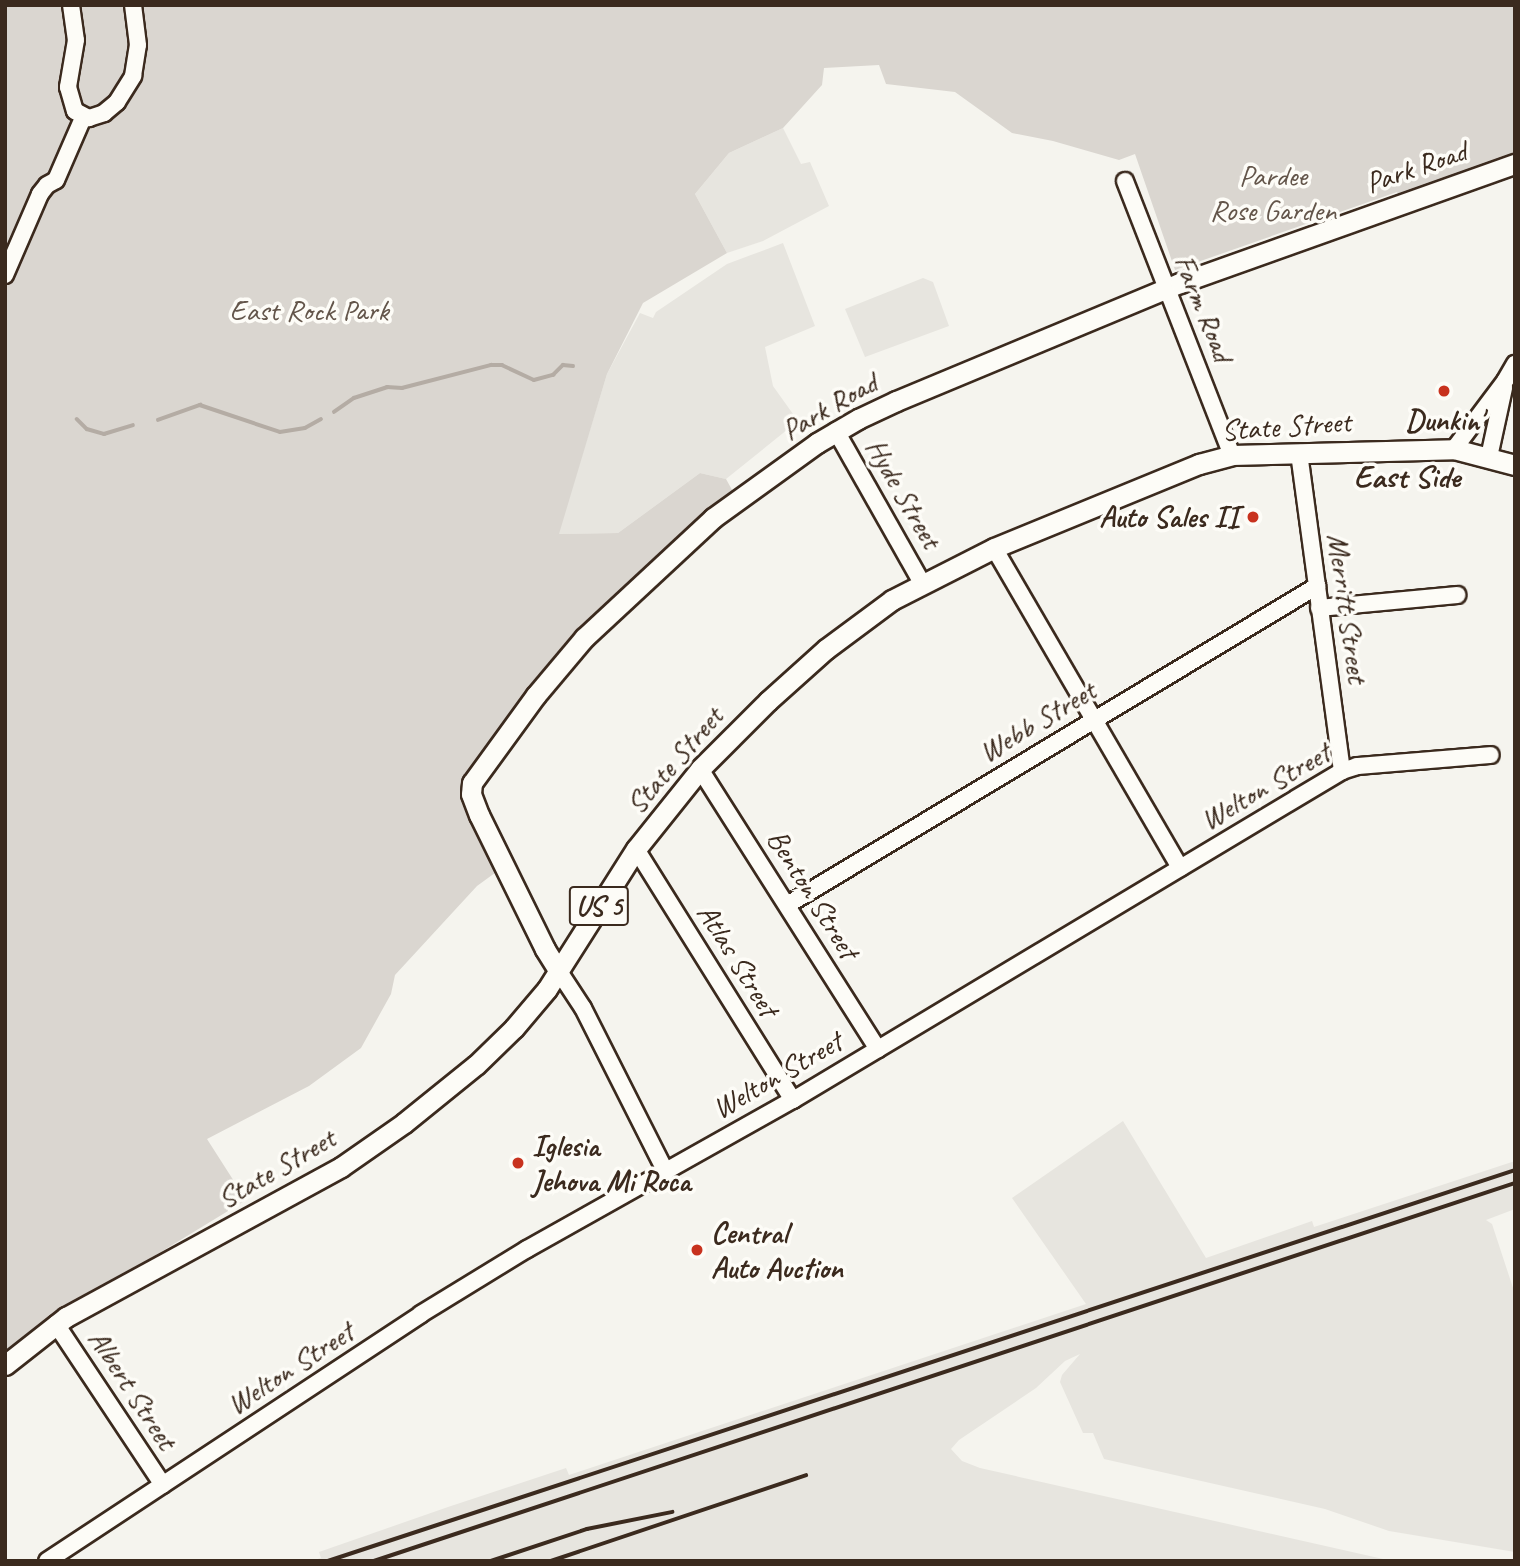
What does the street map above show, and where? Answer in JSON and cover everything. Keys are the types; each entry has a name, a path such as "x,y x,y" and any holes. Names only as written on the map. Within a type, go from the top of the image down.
{"main road":[{"name":"Park Road","path":"558,970 537,935 479,815 471,794 472,783 549,678 621,601 730,505 836,432 896,401 1166,289 1515,164"},
{"name":"State Street","path":"5,1365 56,1324 294,1195 358,1156 491,1052 536,1003 636,849 700,769 744,724 826,649 892,600 994,548 1199,464 1232,455 1454,449 1515,465"}],"street":[{"path":"71,5 76,40 68,87 73,107 83,118"},
{"path":"83,118 104,113 128,87 138,57 133,5"},
{"path":"5,275 40,194 47,185 56,180 83,118"},
{"name":"Farm Road","path":"1125,181 1232,455"},
{"path":"1454,449 1505,382 1515,364"},
{"path":"1489,457 1505,382"},
{"name":"Hyde Street","path":"836,432 922,583"},
{"name":"Merritt Street","path":"1299,453 1342,771"},
{"path":"994,548 1180,868"},
{"name":"Webb Street","path":"787,905 1317,586"},
{"path":"1320,608 1457,595"},
{"name":"Welton Street","path":"47,1561 421,1314 527,1249 793,1100 1342,771 1357,766 1491,755"},
{"name":"Benton Street","path":"700,769 878,1049"},
{"name":"Atlas Street","path":"636,849 793,1100"},
{"path":"558,970 583,1008 666,1172"},
{"name":"Albert Street","path":"56,1324 163,1485"}],"shaded area":[{"path":"783,128 801,164 810,162 829,206 763,241 727,253 695,194 729,153"},
{"path":"783,243 815,326 765,347 773,386 798,421 726,479 700,473 618,533 558,534 607,374 640,313 653,318 656,312 727,264"},
{"path":"923,278 933,282 949,326 865,357 845,309"},
{"path":"1123,1121 1206,1258 1312,1221 1314,1227 1515,1161 1515,1209 1486,1220 1492,1224 1515,1294 1515,1552 1389,1531 1325,1509 1104,1459 1093,1433 1083,1433 1060,1382 1062,1375 1080,1354 1065,1361 1036,1388 959,1440 951,1449 962,1461 980,1468 1392,1561 311,1561 321,1558 319,1552 448,1507 566,1468 569,1475 1086,1304 1012,1198"}],"green space":[{"name":"East Rock Park","path":"5,5 1515,5 1515,156 1400,197 1397,192 1175,270 1135,154 1119,160 1053,141 1012,133 955,92 886,84 879,65 824,68 822,85 783,128 729,153 695,194 727,253 643,303 607,374 559,534 618,533 700,473 726,479 736,497 635,577 484,753 460,799 499,870 477,886 395,975 391,994 361,1048 309,1086 207,1139 246,1200 128,1272 59,1309 5,1351"}],"waterway":[{"path":"334,412 354,398 387,387 402,388 491,365 502,365 534,380 553,375 563,365 573,366"},
{"path":"158,420 200,405 280,432 305,428 321,419"},
{"path":"77,419 87,429 104,434 133,425"}],"railway":[{"path":"328,1561 1515,1170"},
{"path":"374,1561 1515,1183"},
{"path":"551,1561 806,1475"},
{"path":"491,1561 587,1529 672,1512"}],"place":[{"name":"Dunkin'","path":"1444,391"},
{"name":"Auto Sales II","path":"1253,517"},
{"name":"Iglesia Jehova Mi Roca","path":"518,1163"},
{"name":"Central Auto Auction","path":"697,1250"}],"district":[{"name":"East Side","path":"1407,477"}],"park label":[{"name":"Pardee Rose Garden","path":"1273,192"}]}
